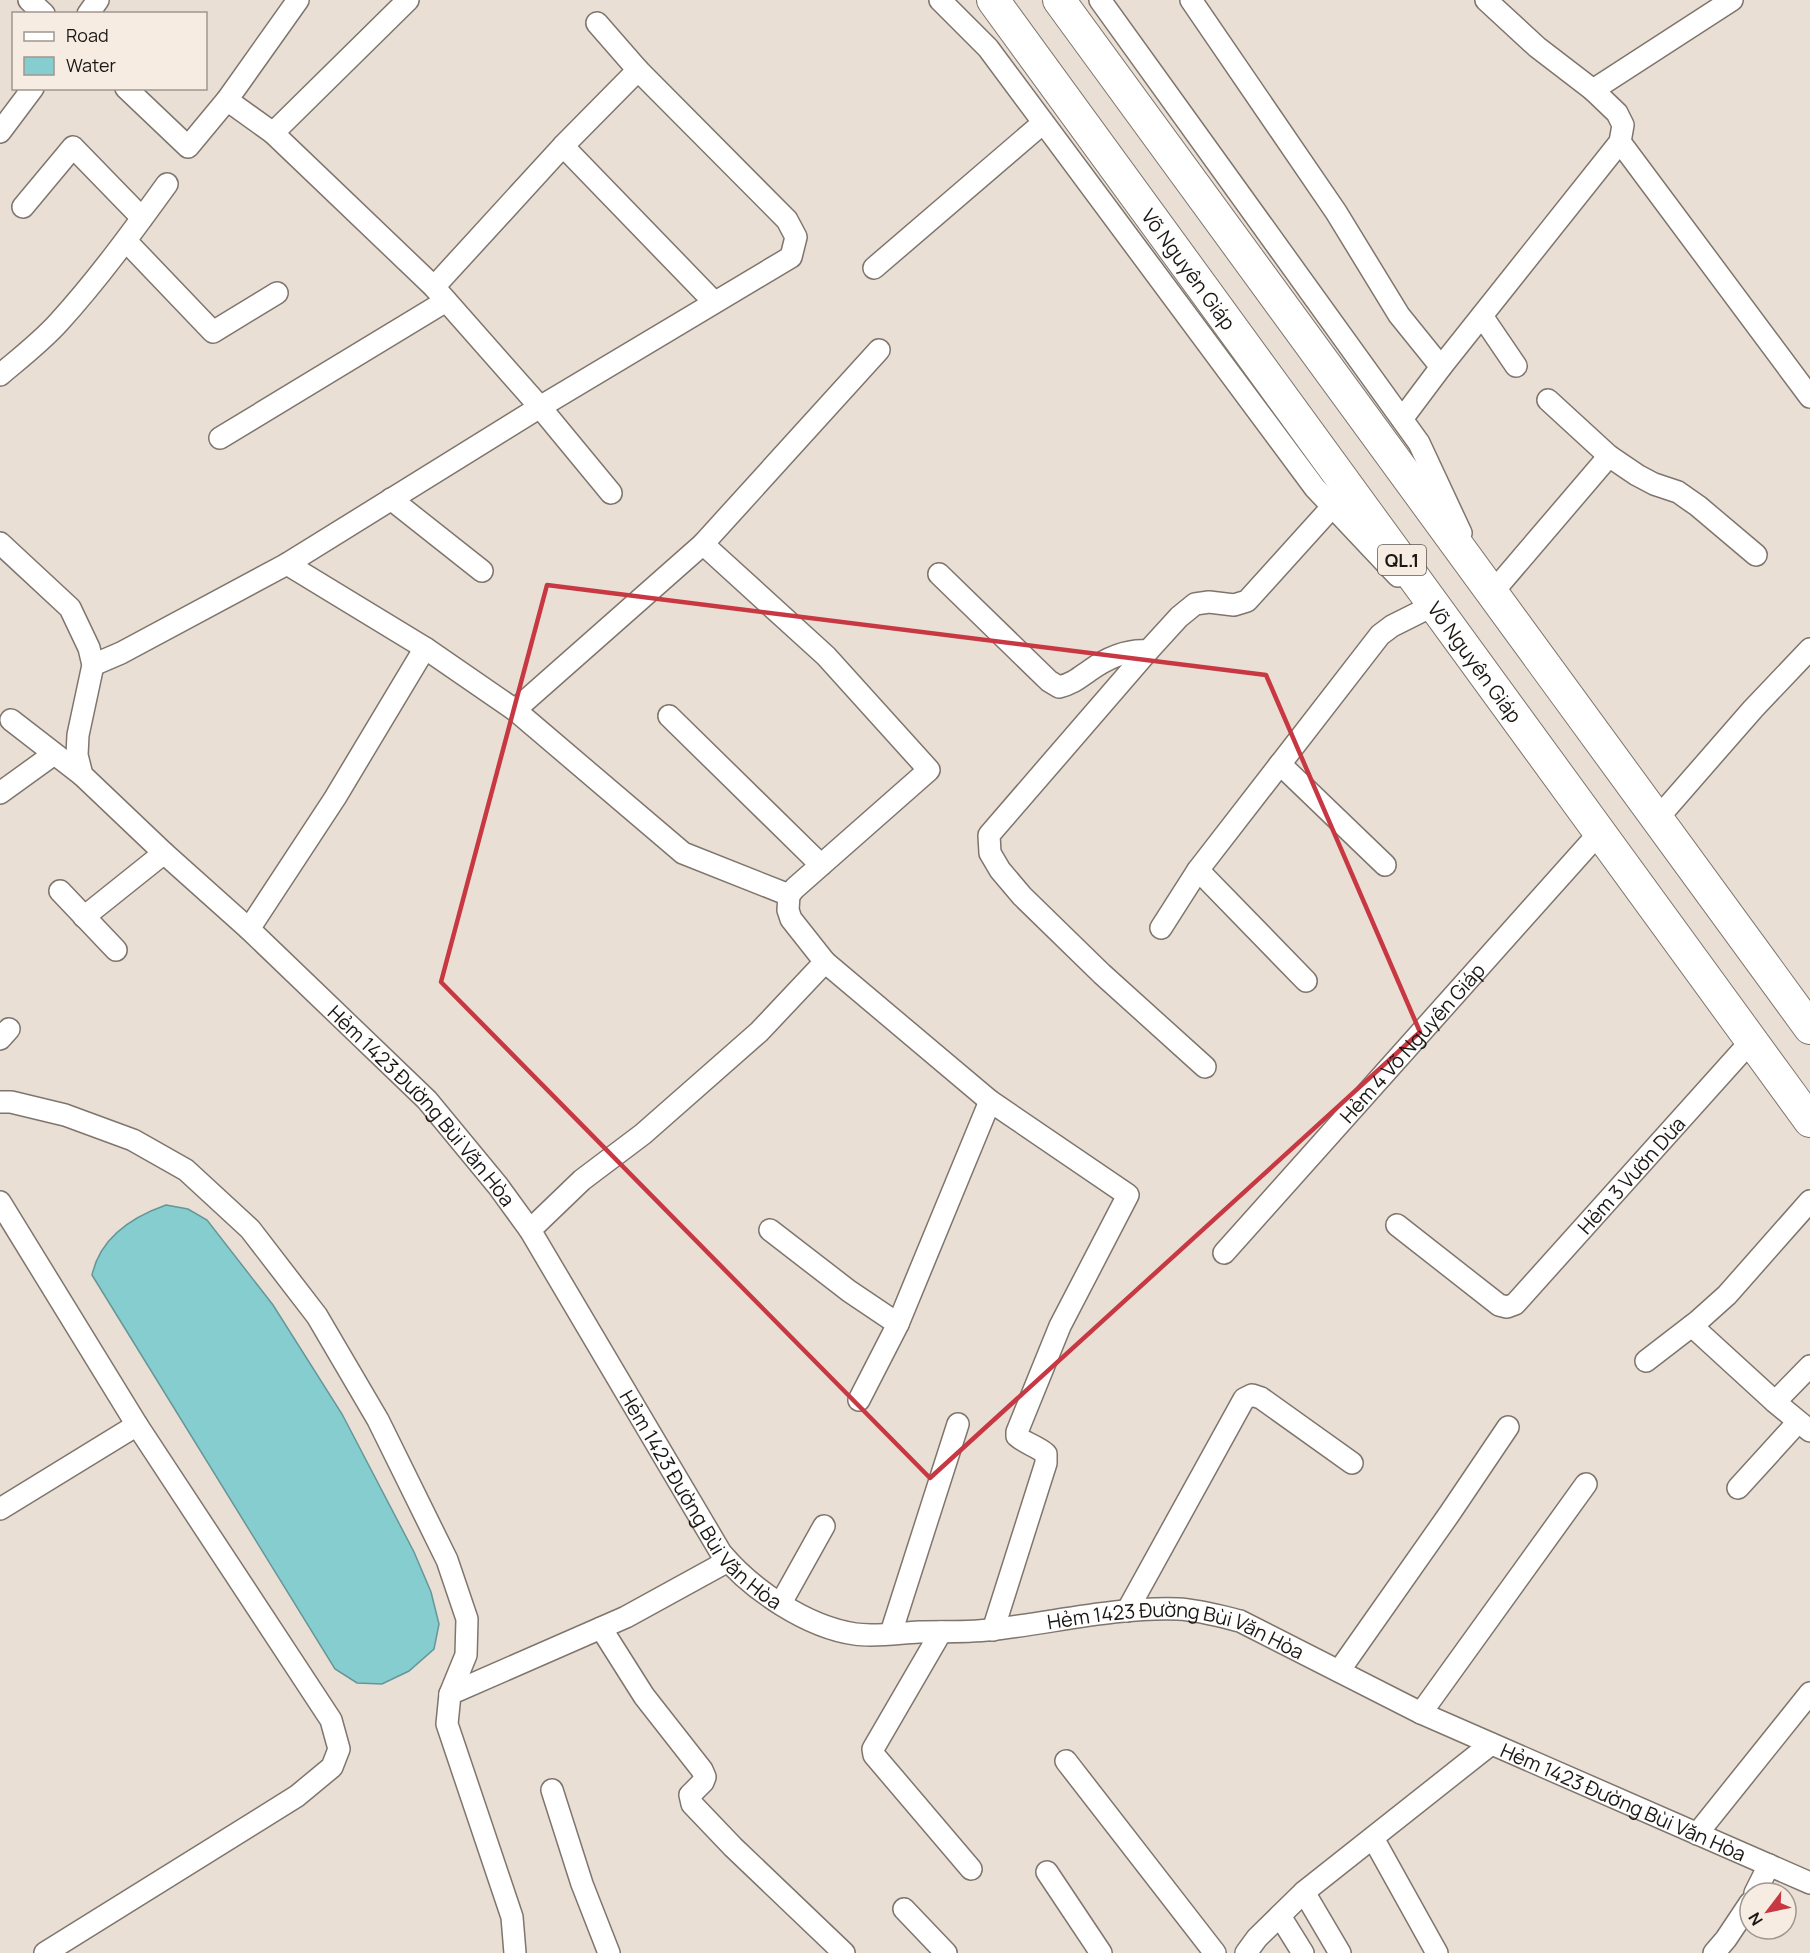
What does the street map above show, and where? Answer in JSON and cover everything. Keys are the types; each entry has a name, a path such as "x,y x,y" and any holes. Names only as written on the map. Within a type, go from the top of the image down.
{"highway":[{"name":"Võ Nguyên Giáp","path":"993,0 1810,1121"},
{"name":"QL.1","path":"1059,0 1810,1028"}],"street":[{"path":"29,0 42,12"},
{"path":"128,90 188,147 227,100 298,0"},
{"path":"273,133 408,0"},
{"path":"940,0 988,48 1315,488 1464,645"},
{"path":"1100,0 1419,443 1488,588 1609,456"},
{"path":"1191,0 1336,212 1400,315 1441,366"},
{"path":"1402,419 1441,366 1620,142 1623,125 1617,113 1593,90 1537,47 1486,0"},
{"path":"1593,90 1732,0"},
{"path":"93,665 121,653 287,564 540,407 791,257 796,237 788,220 638,70 597,23"},
{"path":"220,438 440,294 563,146 638,70"},
{"path":"0,132 32,90"},
{"path":"227,100 273,133 440,294 540,407 611,492"},
{"path":"874,268 1043,123"},
{"path":"1620,142 1810,397"},
{"path":"563,146 714,302"},
{"path":"23,207 73,147 142,218"},
{"path":"0,375 58,323 126,241 167,184"},
{"path":"126,241 213,332 277,293"},
{"path":"1482,316 1516,366"},
{"path":"515,710 703,544 879,350"},
{"path":"1548,400 1609,456 1654,484 1678,492 1756,555"},
{"path":"391,499 483,572"},
{"path":"1204,1067 1102,974 1022,896 1000,870 990,853 989,835 1179,617 1195,604 1209,602 1234,604 1247,601 1332,507"},
{"path":"0,543 70,608 89,648 93,665 78,735 77,755 82,775"},
{"path":"703,544 826,656 929,770 795,888 789,895 788,910 791,919 825,962 990,1101 1128,1195 1059,1326 1017,1432 1020,1439 1039,1447 1046,1454 1046,1463 993,1630"},
{"path":"287,564 425,648 515,710 683,853 789,895"},
{"path":"939,573 1049,681 1059,687 1071,684 1091,669 1120,654 1137,650 1148,651"},
{"path":"1161,928 1198,870 1380,635 1392,626 1428,608"},
{"path":"249,929 335,798 425,648"},
{"path":"1657,819 1753,709 1810,649"},
{"path":"669,716 821,865"},
{"name":"Hẻm 1423 Đường Bùi Văn Hòa","path":"11,720 82,775 249,929 427,1100 498,1186 530,1230 712,1538 728,1561 762,1592 830,1629 857,1634 993,1630 1127,1611 1179,1609 1240,1621 1421,1713 1769,1865 1807,1876"},
{"path":"0,793 54,754"},
{"path":"1280,764 1385,865"},
{"name":"Hẻm 4 Võ Nguyên Giáp","path":"1224,1253 1599,832"},
{"path":"84,917 164,853"},
{"path":"1198,870 1306,981"},
{"path":"60,891 116,950"},
{"path":"530,1230 582,1180 643,1134 759,1032 825,962"},
{"name":"Hẻm 3 Vườn Dừa","path":"1397,1225 1499,1305 1507,1307 1515,1304 1752,1040"},
{"path":"859,1400 898,1324 990,1101"},
{"path":"0,1102 11,1102 65,1115 134,1140 186,1170 250,1229 317,1316 378,1420 447,1560 467,1619 466,1655 450,1694 447,1724 512,1917 515,1953"},
{"path":"0,1202 137,1425 331,1720 339,1749 332,1767 297,1796 45,1953"},
{"path":"1646,1361 1692,1326 1727,1295 1810,1202"},
{"path":"770,1230 849,1292 898,1324"},
{"path":"1692,1326 1774,1402 1804,1426 1738,1488"},
{"path":"1774,1402 1810,1366"},
{"path":"1127,1611 1244,1399 1252,1395 1262,1398 1352,1463"},
{"path":"891,1633 958,1424"},
{"path":"0,1509 137,1425"},
{"path":"1339,1671 1508,1427"},
{"path":"1421,1713 1586,1484"},
{"path":"781,1603 824,1526"},
{"path":"450,1694 626,1617 728,1561"},
{"path":"601,1628 644,1696 702,1770 705,1777 690,1795 692,1804 733,1847 844,1953"},
{"path":"941,1632 873,1749 874,1755 971,1869"},
{"path":"1697,1834 1810,1693"},
{"path":"1246,1953 1257,1938 1304,1892 1491,1744"},
{"path":"1066,1761 1215,1953"},
{"path":"552,1790 582,1884 609,1953"},
{"path":"1373,1838 1437,1953"},
{"path":"1761,1881 1769,1865"},
{"path":"1047,1872 1101,1953"},
{"path":"1304,1892 1340,1953"},
{"path":"903,1909 945,1953"},
{"path":"1280,1916 1303,1953"},
{"path":"1714,1953 1738,1922"}],"highlighted area":[{"path":"547,585 1266,675 1420,1032 930,1478 441,982"}],"water":[{"path":"166,1205 188,1209 207,1220 273,1305 342,1414 414,1552 431,1592 439,1624 434,1649 409,1671 382,1684 357,1683 335,1669 92,1275 102,1250 119,1231 141,1216"}]}
